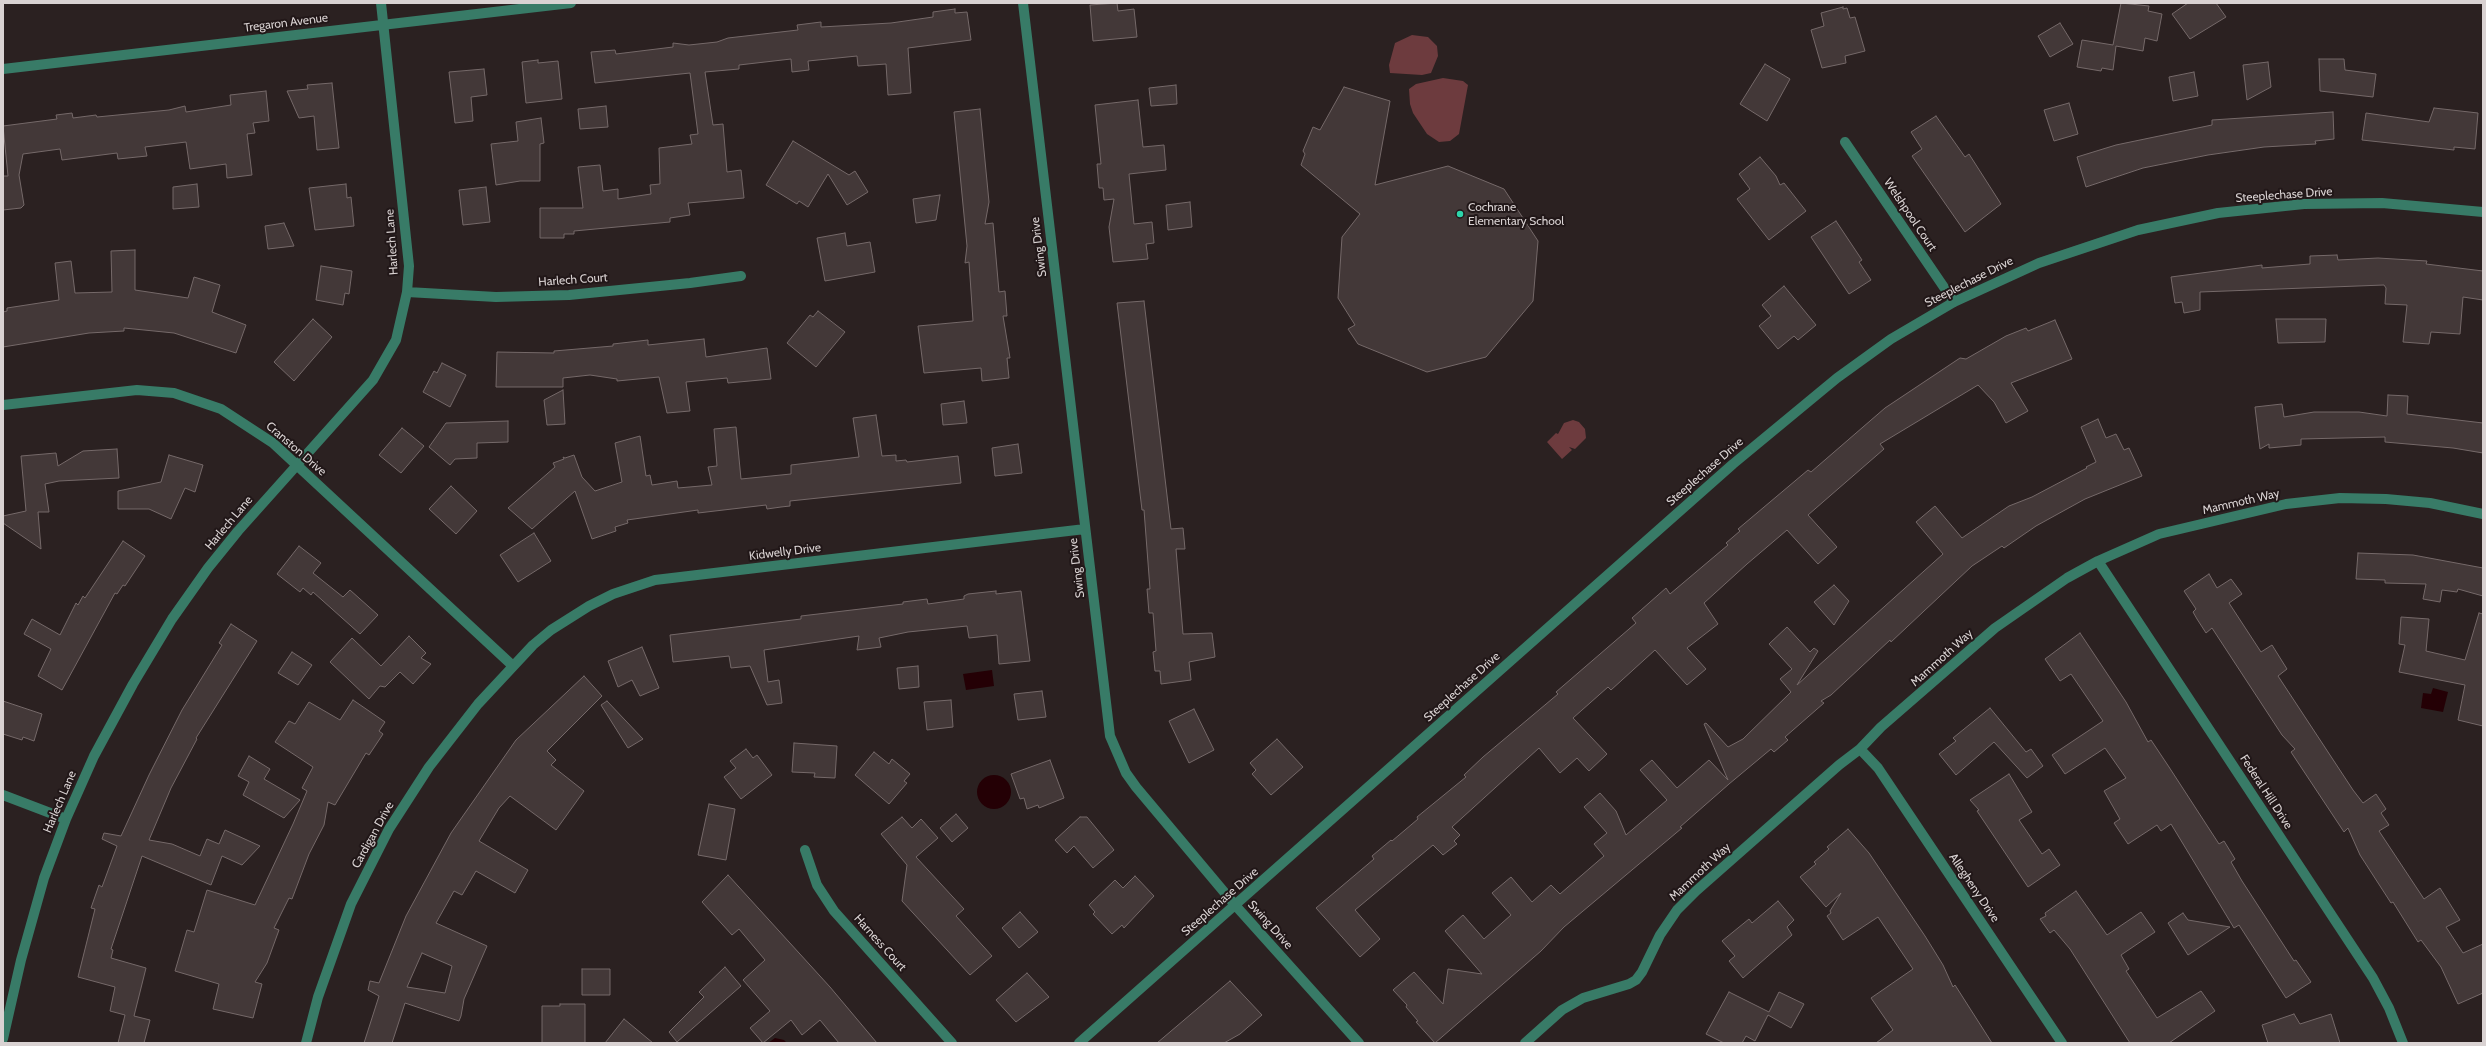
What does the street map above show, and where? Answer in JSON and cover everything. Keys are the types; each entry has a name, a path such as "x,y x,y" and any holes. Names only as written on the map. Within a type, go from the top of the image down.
{"street":[{"name":"Harlech Lane","path":"3,1039 21,960 42,886 66,819 94,756 132,684 172,619 238,530 373,380 386,361 396,340 406,292 409,266 381,3"},
{"name":"Tregaron Avenue","path":"3,69 571,3"},
{"name":"Swing Drive","path":"1023,3 1110,736 1117,755 1136,787 1235,905 1359,1043"},
{"name":"Welshpool Court","path":"1845,142 1954,302"},
{"name":"Steeplechase Drive","path":"1079,1043 1733,464 1837,378 1891,339 1954,302 2039,263 2138,230 2218,213 2304,204 2382,203 2483,212"},
{"name":"Harlech Court","path":"406,292 496,296 569,295 690,284 741,276"},
{"name":"Cranston Drive","path":"3,405 137,390 174,393 221,409 239,418 273,443 512,666"},
{"name":"Mammoth Way","path":"1524,1043 1562,1010 1583,998 1629,984 1636,980 1642,972 1660,935 1677,910 1839,765 1860,749 1881,727 1995,628 2067,578 2098,561 2159,534 2286,504 2340,498 2386,499 2430,503 2483,514"},
{"name":"Kidwelly Drive","path":"512,666 551,630 589,606 613,594 654,580 1085,529"},
{"name":"Federal Hill Drive","path":"2098,561 2373,978 2389,1008 2403,1043"},
{"name":"Cardigan Drive","path":"306,1043 318,997 351,904 389,829 429,767 478,704 512,666"},
{"name":"Allegheny Drive","path":"1860,749 1878,768 2062,1043"},
{"path":"3,794 66,819"},
{"name":"Harness Court","path":"805,850 817,885 834,910 952,1043"}],"shaded area":[{"path":"1412,35 1428,37 1437,46 1438,56 1431,73 1422,75 1390,73 1389,65 1395,43"},
{"path":"1443,78 1463,81 1468,85 1459,134 1450,141 1439,142 1427,134 1413,113 1410,104 1409,89 1416,84"},
{"path":"1573,420 1579,422 1585,429 1586,438 1575,449 1569,447 1572,450 1562,459 1547,442 1556,433 1558,434 1564,423"},
{"path":"992,670 994,686 966,690 963,674"},
{"path":"2433,688 2448,692 2443,712 2421,708 2423,693 2431,694"},
{"path":"991,775 997,775 1006,780 1010,786 1010,798 1006,804 997,809 991,809 982,804 977,795 977,789 982,780"},
{"path":"775,1038 784,1040 787,1043 768,1043"}],"building":[{"path":"1117,3 1118,11 1134,9 1137,37 1093,41 1090,5"},
{"path":"2121,3 2149,6 2148,11 2162,14 2157,41 2145,38 2143,51 2116,46 2113,70 2102,68 2101,71 2077,67 2082,40 2113,45"},
{"path":"2188,3 2216,3 2226,17 2190,39 2172,14"},
{"path":"1843,7 1843,9 1847,8 1850,18 1855,17 1865,51 1845,56 1846,63 1822,68 1811,30 1824,26 1821,13"},
{"path":"955,9 955,13 967,12 971,40 908,48 911,93 888,95 886,64 858,66 857,56 808,61 809,70 792,72 791,59 739,65 739,69 705,72 713,125 723,124 727,172 741,170 744,198 688,203 690,215 670,218 670,222 574,231 574,234 564,234 564,238 540,238 540,208 583,208 578,167 600,165 603,191 618,189 618,199 651,194 650,185 660,184 659,148 692,144 690,135 698,134 690,73 595,83 591,52 615,50 616,54 673,47 673,43 689,45 717,42 728,38 798,30 797,25 821,22 821,27 891,23 933,17 933,12"},
{"path":"2060,23 2073,44 2050,57 2038,36"},
{"path":"2319,59 2344,59 2345,70 2376,74 2373,97 2320,91"},
{"path":"538,60 538,63 558,61 562,99 526,103 522,62"},
{"path":"2268,62 2271,87 2247,100 2243,65"},
{"path":"1765,64 1790,79 1767,121 1740,104"},
{"path":"484,69 487,95 471,97 473,121 455,123 449,72"},
{"path":"2194,72 2198,96 2173,101 2169,77"},
{"path":"332,83 339,148 317,150 314,116 299,118 287,91 308,89 307,85"},
{"path":"1176,85 1177,104 1151,106 1149,88"},
{"name":"Cochrane Elementary School","path":"1344,87 1390,101 1375,185 1448,166 1504,189 1538,241 1533,301 1486,357 1427,372 1358,344 1348,329 1355,325 1338,298 1342,237 1360,214 1301,165 1305,154 1303,151 1313,127 1320,130"},
{"path":"266,91 269,121 253,123 255,133 247,134 252,175 227,178 226,164 190,169 186,142 145,147 147,156 118,159 117,153 62,160 60,149 23,154 19,175 24,205 21,208 3,210 3,176 8,176 3,126 57,119 56,115 72,113 73,118 96,115 97,117 169,110 185,106 186,112 231,105 230,95"},
{"path":"1138,100 1143,147 1164,145 1166,170 1129,174 1134,224 1152,222 1154,243 1146,244 1148,259 1113,262 1109,227 1114,199 1104,200 1103,188 1099,188 1097,164 1101,164 1095,105"},
{"path":"2069,103 2078,134 2054,141 2044,110"},
{"path":"606,106 608,127 580,129 578,109"},
{"path":"2434,108 2478,113 2475,149 2454,147 2454,150 2362,140 2366,113 2429,122"},
{"path":"980,109 989,202 985,224 993,223 999,292 1005,291 1007,316 1003,316 1010,358 1007,358 1009,378 982,381 981,368 924,373 918,326 973,321 969,262 965,263 967,246 954,112"},
{"path":"2333,112 2334,139 2315,141 2316,144 2264,147 2208,155 2143,168 2086,187 2077,157 2116,145 2212,125 2212,120"},
{"path":"1936,116 1965,157 1969,154 2001,204 1965,232 1912,156 1922,149 1911,132"},
{"path":"541,118 544,143 540,144 540,181 520,181 496,185 491,144 518,141 516,122"},
{"path":"793,141 849,175 855,171 868,192 847,205 828,174 808,207 799,201 797,204 766,185"},
{"path":"1760,157 1776,176 1780,185 1784,183 1806,211 1769,240 1737,199 1750,189 1739,174"},
{"path":"197,184 199,207 173,209 173,187"},
{"path":"346,184 347,198 351,197 354,226 315,230 309,188"},
{"path":"486,187 490,222 463,225 459,190"},
{"path":"940,195 936,220 916,223 913,199"},
{"path":"1190,202 1192,227 1168,230 1166,205"},
{"path":"1836,221 1862,260 1859,262 1871,280 1849,294 1811,237"},
{"path":"284,223 294,246 268,249 265,226"},
{"path":"845,233 847,246 870,242 875,272 825,281 817,238"},
{"path":"135,250 135,290 188,298 194,277 220,285 212,312 246,325 236,353 174,333 124,328 124,331 89,333 3,347 3,312 7,311 7,308 59,300 55,263 71,261 75,293 112,292 111,251"},
{"path":"2337,255 2338,260 2378,258 2427,261 2426,264 2483,271 2483,300 2463,297 2460,334 2431,332 2429,344 2403,342 2407,305 2385,304 2386,288 2384,285 2200,292 2200,310 2184,313 2182,302 2175,303 2171,277 2262,265 2262,268 2310,264 2310,256"},
{"path":"321,266 352,271 349,294 345,293 343,305 316,300"},
{"path":"1784,286 1816,325 1798,340 1794,336 1778,349 1759,326 1771,316 1762,305"},
{"path":"1144,301 1171,529 1183,528 1185,549 1176,549 1183,634 1212,633 1215,657 1189,662 1191,680 1161,684 1160,671 1155,671 1153,652 1156,651 1153,613 1149,613 1147,589 1150,589 1144,510 1142,510 1117,303"},
{"path":"818,311 845,332 816,367 787,343 810,315 813,317"},
{"path":"313,319 332,337 294,381 274,362"},
{"path":"2276,319 2326,319 2325,342 2278,343"},
{"path":"2055,320 2072,359 2011,383 2028,411 2006,423 1994,402 1978,385 1880,444 1884,449 1808,515 1837,547 1818,564 1787,530 1747,564 1704,603 1718,624 1687,648 1706,669 1687,685 1655,650 1611,690 1608,687 1573,718 1607,754 1589,771 1577,758 1560,773 1539,748 1452,827 1460,835 1454,841 1457,844 1443,855 1433,845 1355,910 1380,939 1360,957 1316,908 1374,859 1372,856 1391,840 1392,841 1418,819 1417,817 1466,777 1464,775 1483,757 1558,694 1556,692 1636,623 1632,618 1666,588 1670,594 1728,545 1726,543 1740,531 1738,529 1808,470 1811,472 1885,408 1960,358 1966,359 2006,336 2026,328 2028,331"},
{"path":"704,339 706,357 767,348 771,379 728,383 727,378 686,382 690,411 667,413 659,377 617,381 617,379 590,375 563,378 563,387 496,387 497,352 554,353 554,351 613,346 613,344 648,340 648,345"},
{"path":"442,363 466,375 450,407 423,392 434,371 437,373"},
{"path":"563,390 565,424 547,425 544,400"},
{"path":"2388,395 2408,396 2407,414 2483,423 2483,453 2453,448 2385,442 2385,437 2301,439 2301,445 2269,448 2269,444 2260,449 2255,407 2282,404 2284,417 2314,412 2359,412 2387,416"},
{"path":"964,401 967,423 943,425 941,404"},
{"path":"876,415 882,456 896,455 896,461 906,460 907,462 958,456 961,483 790,501 790,506 767,509 766,505 698,513 698,510 627,520 628,523 615,527 616,531 592,539 575,491 532,529 508,508 555,467 553,463 564,459 563,457 565,458 574,455 582,477 595,491 622,482 615,443 640,436 646,476 650,475 652,485 677,481 678,488 712,485 708,467 717,466 714,429 736,427 741,479 791,474 791,465 859,457 853,418"},
{"path":"2098,419 2106,438 2116,434 2124,450 2129,448 2142,476 2085,499 2036,526 2004,548 2002,546 1972,566 1891,642 1890,640 1831,695 1821,701 1824,703 1785,737 1788,740 1774,752 1771,749 1729,784 1680,827 1682,828 1564,927 1541,951 1435,1043 1416,1022 1418,1021 1406,1007 1407,1005 1393,990 1414,972 1443,1004 1448,969 1482,974 1445,931 1463,915 1484,939 1511,915 1492,893 1511,877 1532,902 1551,885 1560,894 1604,856 1594,844 1607,833 1584,807 1600,793 1616,811 1626,835 1667,800 1640,770 1652,760 1677,788 1709,760 1728,780 1704,724 1706,723 1728,747 1743,739 1791,692 1780,679 1792,669 1769,644 1787,627 1810,652 1814,648 1818,651 1797,685 1943,554 1916,522 1935,506 1962,538 2009,506 2032,497 2087,468 2086,467 2096,462 2081,427"},
{"path":"508,421 508,442 477,443 477,458 455,459 450,465 429,447 446,423"},
{"path":"402,428 424,446 401,473 379,455"},
{"path":"1018,444 1022,473 995,476 992,448"},
{"path":"117,449 119,478 59,481 45,484 49,512 38,512 41,549 3,523 3,516 26,511 21,456 56,453 58,466 83,451"},
{"path":"169,455 203,465 195,492 185,488 171,519 149,509 118,509 118,491 161,482"},
{"path":"451,486 477,511 456,534 429,509"},
{"path":"534,533 551,561 518,582 500,555"},
{"path":"123,541 145,556 125,586 123,585 117,594 115,593 62,690 38,676 51,649 24,634 32,619 60,635 76,603 78,605 83,596 85,598"},
{"path":"299,546 321,563 313,573 343,597 350,590 378,615 360,634 313,592 311,595 303,588 300,592 277,574"},
{"path":"2358,553 2413,555 2483,568 2483,596 2458,589 2457,592 2442,590 2440,602 2423,599 2426,584 2385,583 2385,580 2356,579"},
{"path":"2209,574 2217,588 2231,579 2242,594 2229,603 2261,652 2272,645 2287,669 2278,676 2353,790 2363,803 2376,794 2386,809 2381,813 2389,825 2379,831 2424,899 2440,888 2460,920 2446,927 2463,953 2483,944 2483,993 2458,1004 2441,967 2421,940 2418,942 2393,902 2391,903 2360,855 2348,828 2344,832 2291,752 2295,749 2282,735 2212,628 2206,633 2193,612 2196,609 2184,591"},
{"path":"1834,585 1849,601 1834,625 1814,602"},
{"path":"996,591 996,594 1021,591 1030,661 999,664 997,635 969,638 967,626 908,632 879,638 881,647 857,650 859,636 764,650 768,682 779,680 782,703 767,705 750,666 731,668 729,656 673,662 670,635 801,619 801,616 903,604 903,602 927,599 928,604 964,599 964,596 968,594"},
{"path":"2479,613 2483,614 2483,726 2458,720 2465,685 2399,672 2405,645 2399,644 2401,617 2429,619 2426,651 2465,660"},
{"path":"231,624 257,641 196,738 197,739 171,788 149,840 172,844 200,856 207,839 219,844 225,830 260,846 242,865 222,856 211,885 142,856 111,949 113,950 111,958 146,968 134,1016 150,1020 144,1043 118,1043 125,1015 110,1011 115,987 78,977 95,909 91,908 99,885 102,887 117,846 102,839 104,833 121,836 149,775 182,710 222,645 219,643"},
{"path":"2080,633 2126,702 2148,742 2151,740 2219,844 2224,841 2235,859 2231,862 2242,881 2294,961 2296,960 2311,982 2286,998 2239,925 2234,928 2171,824 2161,831 2157,825 2128,844 2114,823 2120,819 2104,791 2126,778 2105,748 2065,774 2052,755 2103,721 2071,674 2060,681 2045,659"},
{"path":"409,636 426,653 421,658 431,664 413,684 400,672 385,687 380,686 369,699 330,662 352,638 381,666"},
{"path":"642,647 659,688 640,696 632,680 618,687 608,661"},
{"path":"292,652 312,665 298,685 278,673"},
{"path":"918,666 919,687 899,689 897,668"},
{"path":"584,676 602,696 547,751 556,760 551,765 584,791 556,830 510,796 499,808 479,841 528,870 515,893 476,871 462,895 454,891 436,923 487,946 464,999 459,1021 405,1003 392,1043 364,1043 379,996 368,990 370,981 379,983 406,916 451,833 516,740","holes":["422,953 452,966 445,993 407,987"]},
{"path":"1042,691 1046,717 1018,720 1014,694"},
{"path":"353,700 385,722 379,731 383,734 369,755 366,753 335,805 328,802 324,825 309,854 292,899 289,898 274,928 279,930 267,963 255,982 262,984 253,1018 213,1009 219,984 175,971 187,930 194,932 207,890 255,905 307,791 302,788 313,767 275,742 289,721 295,724 309,702 340,720"},
{"path":"951,700 953,727 927,730 924,702"},
{"path":"3,701 42,714 34,741 23,737 22,740 3,734"},
{"path":"607,701 643,739 628,748 601,705"},
{"path":"1990,708 2026,752 2031,749 2043,766 2027,778 1994,742 1956,775 1939,754 1956,741 1953,738"},
{"path":"1194,709 1214,750 1189,763 1169,721"},
{"path":"1277,739 1303,767 1271,795 1252,774 1256,770 1250,763"},
{"path":"794,743 837,746 835,778 814,777 815,773 792,772"},
{"path":"746,749 753,758 757,755 772,775 741,799 724,777 736,768 730,761"},
{"path":"874,752 889,764 892,759 910,774 904,781 907,783 889,804 855,775"},
{"path":"249,756 270,769 264,779 300,800 284,818 243,795 249,782 238,776"},
{"path":"1050,760 1064,798 1039,808 1038,805 1027,809 1024,798 1020,799 1011,774"},
{"path":"2009,774 2032,812 2019,820 2042,854 2049,849 2060,865 2028,887 1977,811 1979,810 1970,800"},
{"path":"709,804 735,809 726,860 698,855"},
{"path":"956,814 968,828 952,842 940,828"},
{"path":"902,817 912,828 921,819 938,838 916,857 964,909 956,916 992,956 970,975 902,901 907,865 881,834"},
{"path":"1080,817 1087,817 1114,850 1093,868 1074,846 1067,853 1055,840"},
{"path":"1848,829 1869,853 1925,936 1943,965 1953,987 1955,985 1992,1043 1876,1043 1893,1030 1871,998 1913,969 1878,917 1843,940 1827,916 1831,913 1830,911 1841,893 1826,907 1800,877 1816,864 1814,862 1829,849 1827,847"},
{"path":"728,875 830,987 877,1043 839,1043 820,1020 802,1035 791,1020 763,1043 750,1028 770,1011 743,980 765,960 739,929 732,935 702,902"},
{"path":"1135,876 1154,896 1124,928 1122,925 1112,934 1093,914 1095,912 1089,905 1115,880 1123,888"},
{"path":"2076,891 2107,935 2141,912 2155,932 2121,955 2129,969 2126,971 2157,1018 2201,991 2215,1011 2169,1043 2130,1043 2070,949 2054,930 2050,933 2040,919 2046,916 2045,913"},
{"path":"1778,901 1794,920 1787,927 1792,935 1743,978 1729,961 1735,956 1722,941 1749,919 1752,923"},
{"path":"1020,912 1038,932 1019,948 1002,928"},
{"path":"2183,913 2188,920 2230,927 2188,955 2168,923"},
{"path":"725,967 741,986 677,1042 669,1032 704,997 699,992"},
{"path":"582,969 610,969 610,995 582,995"},
{"path":"1027,973 1049,997 1016,1022 996,1000"},
{"path":"1230,981 1262,1015 1240,1034 1224,1043 1157,1043"},
{"path":"1729,992 1769,1012 1779,992 1804,1004 1791,1028 1768,1015 1755,1041 1746,1036 1742,1043 1724,1043 1706,1034"},
{"path":"560,1004 585,1004 585,1043 542,1043 542,1006 560,1006"},
{"path":"2294,1014 2300,1024 2331,1014 2340,1043 2268,1043 2262,1025"},
{"path":"624,1019 653,1043 605,1043"}],"place":[{"name":"Cochrane Elementary School","path":"1460,214"}]}
